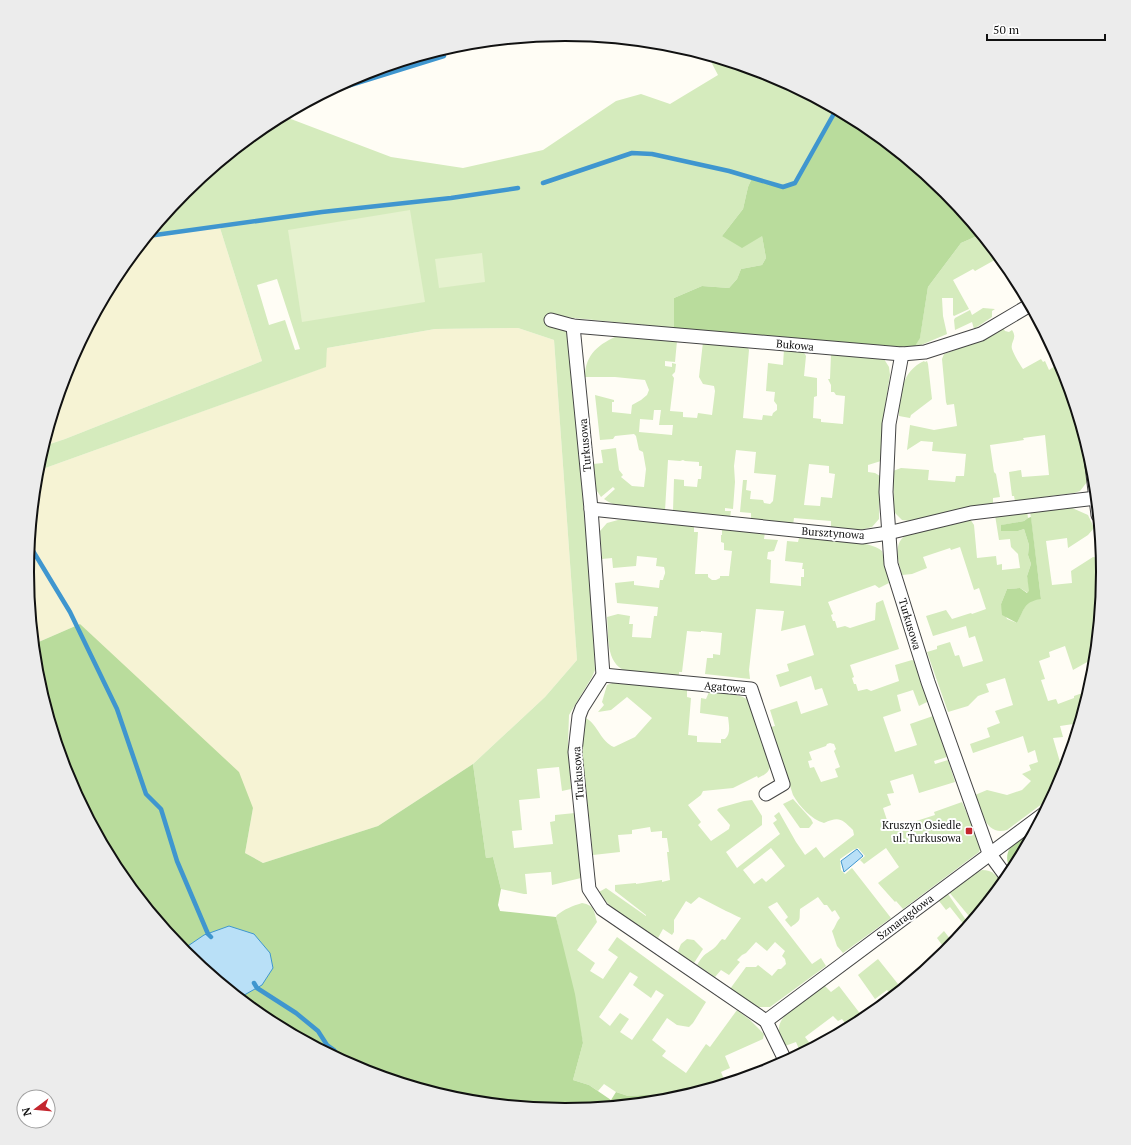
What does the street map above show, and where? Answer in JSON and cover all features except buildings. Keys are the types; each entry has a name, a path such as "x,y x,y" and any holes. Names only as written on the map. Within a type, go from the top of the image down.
{"street":[{"name":"Bukowa","path":"551,320 573,326 902,354 925,352 981,334 1026,307"},
{"name":"Turkusowa","path":"573,326 591,509 603,675 582,708 579,716 575,752 589,889 602,909 766,1021 784,1057"},
{"name":"Turkusowa","path":"902,354 889,424 886,492 891,564 928,682 990,853 1004,873"},
{"name":"Bursztynowa","path":"591,509 862,537 888,533 971,513 1091,499"},
{"name":"Agatowa","path":"603,675 751,689 783,784 766,794"},
{"name":"Szmaragdowa","path":"766,1021 1036,820"}],"shaded area":[{"path":"220,228 262,361 50,444 62,402 74,369 89,337 105,307 124,277 155,236"},
{"path":"518,328 554,340 577,660 545,697 473,764 378,826 263,863 245,853 253,808 80,624 39,642 35,607 35,538 44,468 325,367 327,348 435,329"}],"green space":[{"path":"711,61 769,81 834,114 795,183 783,187 752,178 748,187 743,209 722,236 762,236 766,258 762,265 741,269 737,279 729,288 702,286 674,298 674,328 564,317 569,349 591,589 595,670 569,715 568,743 571,789 562,791 559,767 537,769 540,798 519,800 522,830 512,831 514,848 553,844 550,822 555,821 555,815 575,813 581,878 552,885 551,872 525,874 527,894 524,894 501,889 493,857 486,858 473,764 545,697 577,660 554,340 518,328 435,329 327,348 326,367 44,468 50,444 262,361 220,228 155,236 166,222 215,173 242,151 290,119 391,157 463,168 543,150 616,101 641,94 670,104 718,75","holes":["277,279 300,349 295,350 285,320 269,325 257,285"]},
{"path":"834,114 889,151 916,173 965,222 977,236 961,243 928,287 920,338 914,348 714,333 674,328 674,298 702,286 729,288 737,279 741,269 762,265 766,258 762,236 742,248 722,236 743,209 748,187 752,178 783,187 795,183"},
{"path":"410,210 425,302 302,322 288,230"},
{"path":"977,236 995,260 975,271 973,269 953,280 969,309 954,316 953,298 942,298 943,316 947,334 914,348 920,337 928,287 961,243"},
{"path":"482,253 485,282 439,288 435,259"},
{"path":"983,308 995,309 992,311 992,317 974,329 972,322 955,330 955,318 970,310 972,315"},
{"path":"1003,328 1005,331 1009,332 1012,330 1014,333 1014,338 1012,349 1023,369 1041,359 1043,362 1045,361 1049,370 1055,366 1079,435 1087,469 1087,482 1080,491 1074,493 1015,501 1014,496 1012,496 1009,472 1021,470 1022,477 1049,475 1045,435 1023,438 1024,440 990,445 1000,497 993,498 993,504 975,506 911,521 902,520 894,512 893,471 901,468 929,470 928,480 955,482 956,476 964,476 966,454 932,451 933,442 921,441 907,450 910,425 934,430 957,426 954,404 947,405 946,402 942,359 944,354 979,341"},
{"path":"619,335 677,341 675,362 665,361 665,366 672,367 672,363 676,364 675,372 672,375 674,378 670,411 683,412 683,417 697,418 698,413 712,415 715,391 714,386 703,384 699,377 703,342 747,346 749,350 743,418 762,420 763,415 772,416 777,410 777,405 774,401 775,392 766,391 768,363 783,365 784,349 805,353 804,376 817,378 817,396 814,397 813,418 821,419 821,422 843,424 845,396 836,395 834,392 831,392 831,385 828,379 830,379 831,354 884,359 889,367 890,375 883,420 881,461 868,465 868,472 875,473 880,476 879,519 872,527 860,530 831,528 831,521 794,518 793,525 752,520 751,513 740,512 743,480 747,480 746,490 751,491 750,499 763,500 764,503 770,504 773,501 776,475 754,473 756,452 736,450 733,509 725,508 725,511 731,511 730,518 673,511 674,479 684,480 684,486 697,487 698,479 701,479 702,466 699,466 699,462 668,460 665,511 625,508 611,503 604,499 615,489 613,487 601,497 595,488 593,464 603,463 601,450 616,448 619,470 623,475 621,477 632,486 644,487 646,469 643,452 639,450 636,436 634,434 615,436 613,439 600,440 595,395 614,400 614,402 612,402 612,412 631,414 632,405 647,395 649,390 645,380 615,377 585,377 590,356 594,351 605,342","holes":["654,410 661,410 659,425 673,425 672,435 639,432 640,419 653,420","809,464 829,466 829,473 835,474 832,498 821,497 820,506 804,505"]},
{"path":"927,361 928,364 932,399 911,415 910,418 899,416 901,392 906,377 917,365"},
{"path":"1070,507 1088,515 1094,528 1088,535 1068,548 1067,538 1046,541 1052,585 1072,583 1071,571 1093,557 1097,558 1096,607 1089,661 1073,670 1065,646 1049,652 1050,657 1039,661 1045,679 1041,680 1048,701 1056,699 1058,704 1083,693 1075,724 1060,726 1063,737 1053,738 1060,762 1062,763 1045,802 1007,830 1000,831 989,826 982,814 975,795 987,790 1007,795 1022,790 1031,781 1022,774 1031,770 1029,765 1038,762 1035,750 1028,753 1023,736 973,753 970,744 990,737 987,728 1000,723 995,711 1013,705 1005,678 986,684 989,692 978,696 968,706 948,712 927,652 937,649 937,646 950,642 955,656 959,655 963,667 983,661 975,636 969,638 966,626 933,636 926,616 946,610 952,619 986,609 979,588 974,590 960,547 951,550 950,548 923,557 927,568 912,574 902,575 898,558 898,547 903,537 908,534 970,519 974,525 977,558 996,556 997,565 1002,564 1002,570 1020,568 1018,554 1011,547 1010,539 999,540 995,515 1027,511 1028,518 1024,521 1002,525 1001,531 1018,531 1024,529 1029,545 1028,555 1031,564 1027,576 1030,591 1028,593 1020,588 1007,589 1001,604 1007,619 1017,623 1022,611 1028,603 1041,599 1030,511"},
{"path":"1031,517 1041,599 1031,602 1025,607 1017,623 1002,615 1001,604 1007,589 1020,588 1027,593 1029,591 1027,576 1031,564 1028,555 1029,545 1024,529 1018,531 1001,531 1001,525 1024,521"},
{"path":"618,520 645,520 694,525 694,532 698,532 695,574 708,574 708,577 712,580 720,578 720,576 729,576 732,551 724,550 724,543 721,542 722,530 724,528 765,532 764,539 778,540 774,551 768,552 767,559 771,560 770,583 801,586 801,577 804,577 804,569 802,569 803,563 785,561 787,541 798,542 801,536 867,544 882,551 889,583 879,588 875,585 828,602 833,614 831,615 837,628 845,626 850,628 875,620 876,603 883,600 899,649 850,665 854,677 852,678 854,684 856,684 858,691 867,689 871,691 899,681 895,665 912,660 916,662 929,699 927,702 919,706 913,690 897,695 901,711 883,717 895,752 917,745 910,724 933,716 947,757 934,761 935,764 948,760 955,782 919,793 913,774 890,781 894,793 887,794 891,805 883,808 890,829 911,825 910,823 935,815 934,812 962,802 981,846 979,852 903,909 878,883 899,867 886,848 864,864 860,860 865,856 858,848 840,859 841,870 845,874 852,868 891,918 843,953 837,946 832,931 840,918 835,910 832,912 818,897 800,909 799,920 791,927 785,920 788,917 777,902 768,907 812,964 821,958 826,966 770,1007 756,1007 730,989 746,967 756,967 758,965 772,976 778,969 781,969 786,964 785,959 782,956 785,951 775,942 767,951 756,942 737,960 740,962 729,975 721,970 715,977 697,965 701,959 722,939 725,940 741,918 699,897 691,904 686,901 674,920 674,932 672,935 663,929 658,938 618,912 599,892 606,888 646,916 615,891 615,885 636,884 662,880 662,882 670,880 667,852 669,852 667,838 662,838 662,831 651,832 650,827 632,830 632,834 618,835 620,852 593,855 582,752 582,730 586,718 594,725 606,741 614,747 635,737 652,718 627,697 611,710 598,712 604,705 602,702 607,685 618,681 687,690 687,697 691,698 688,735 697,736 697,742 721,743 721,739 725,739 728,735 728,717 700,713 701,698 706,699 709,692 742,696 750,702 770,766 769,770 758,778 757,776 733,788 703,791 701,795 688,805 701,822 698,825 711,841 729,829 730,825 717,810 719,808 752,800 762,816 762,825 726,852 737,868 780,834 773,823 777,820 774,816 779,812 805,855 816,847 824,858 854,835 853,830 846,823 837,819 824,823 819,821 810,816 799,804 793,795 771,727 775,726 770,710 797,701 801,714 828,705 822,688 815,690 811,676 780,687 776,675 789,671 787,664 814,655 805,625 781,631 784,611 756,609 749,670 750,679 705,674 707,658 713,658 713,654 720,655 722,633 701,631 687,631 682,672 679,672 679,678 626,671 614,662 611,655 608,640 607,617 618,614 630,616 629,624 633,624 632,637 651,638 654,616 657,616 658,607 617,603 615,583 634,581 634,585 659,588 660,580 663,580 665,571 664,567 656,566 657,558 637,556 636,566 613,568 612,558 602,559 600,531 607,523","holes":["830,743 834,744 836,749 834,751 840,767 835,769 838,777 821,782 814,767 810,768 808,761 812,760 809,752","771,848 785,866 766,882 762,878 754,884 743,870"]},
{"path":"80,624 239,772 253,808 245,853 263,863 378,826 473,764 486,858 493,857 501,889 498,905 500,911 556,917 575,994 583,1043 573,1080 589,1085 611,1100 616,1092 628,1096 672,1093 600,1103 566,1104 531,1103 462,1094 428,1086 362,1064 300,1033 270,1014 215,972 166,923 144,896 105,838 74,776 62,743 44,676 39,642"},
{"path":"793,799 811,819 813,823 809,828 800,828 783,804"},
{"path":"1031,829 1008,866 1008,852 1016,841"},
{"path":"982,870 986,870 994,874 999,879 970,917 949,892 972,875"},
{"path":"948,894 967,921 964,924 950,907 946,910 939,901"},
{"path":"582,903 592,907 594,912 597,922 577,950 595,963 590,971 603,979 618,957 608,950 617,937 706,1002 689,1027 677,1025 667,1018 652,1040 666,1051 662,1056 686,1073 706,1044 710,1047 737,1010 764,1034 763,1039 725,1056 730,1068 721,1072 724,1080 672,1093 628,1096 616,1092 604,1084 598,1091 589,1085 573,1080 583,1043 556,917 569,908","holes":["630,972 638,977 633,985 651,998 656,990 664,995 632,1040 620,1032 629,1019 620,1013 610,1026 599,1017"]},
{"path":"944,931 950,939 943,946 937,938"},
{"path":"687,939 694,940 703,949 694,963 678,951 681,944"},
{"path":"878,959 899,986 890,993 887,990 875,999 858,975"},
{"path":"824,985 831,992 839,986 861,1014 846,1024 842,1019 838,1021 833,1016 805,1037 810,1044 799,1050 796,1042 785,1046 779,1032 780,1022 784,1016 797,1004"}],"water":[{"path":"857,849 863,856 844,872 841,861"},
{"path":"229,926 254,934 270,953 273,968 262,985 244,995 215,972 188,946 204,935"}],"waterway":[{"path":"359,82 444,56"},
{"path":"543,183 632,153 652,154 729,171 783,187 795,183 834,114"},
{"path":"155,235 322,212 451,198 518,188"},
{"path":"35,553 70,612 117,709 146,794 161,809 177,861 208,934 211,937"},
{"path":"254,983 257,988 296,1013 318,1031 327,1045 335,1051"}],"place":[{"name":"Kruszyn Osiedle ul. Turkusowa","path":"969,831"}]}
